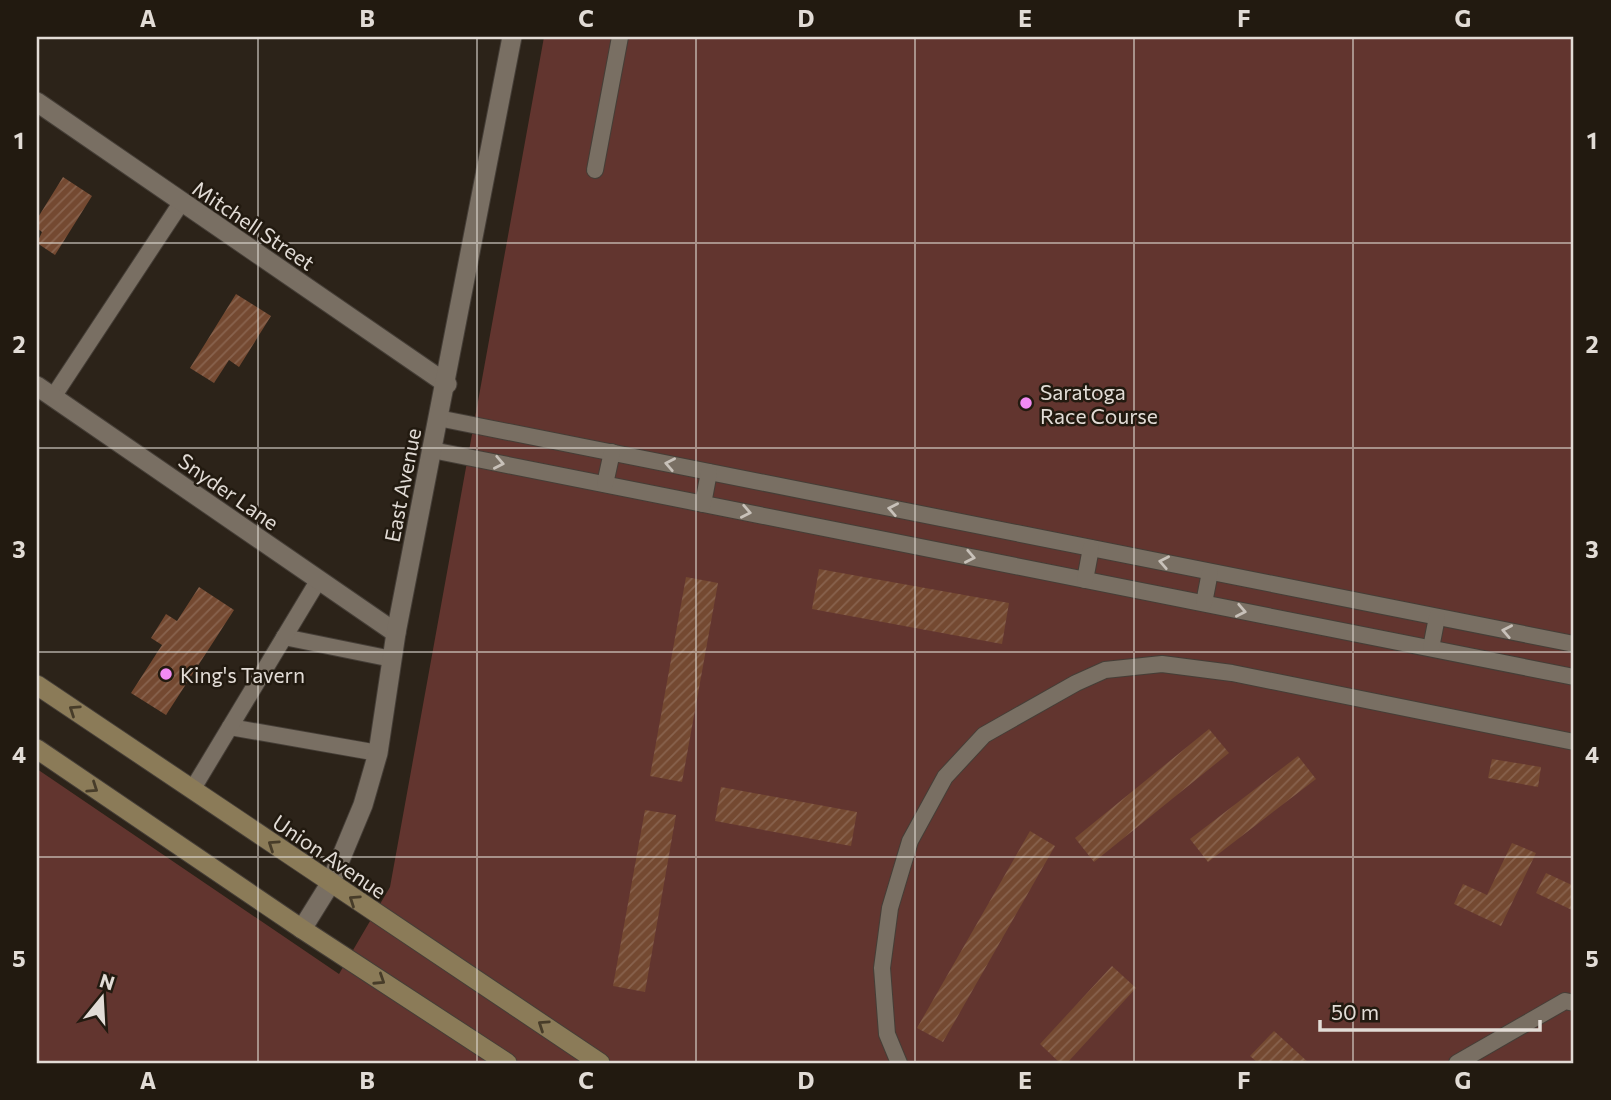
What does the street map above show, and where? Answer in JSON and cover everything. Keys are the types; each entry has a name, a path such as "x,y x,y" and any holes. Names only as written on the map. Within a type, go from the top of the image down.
{"main road":[{"name":"Union Avenue","path":"37,685 600,1063"},
{"path":"37,749 302,929 507,1063"}],"street":[{"name":"East Avenue","path":"302,929 330,884 363,805 377,753 396,634 447,384 512,37"},
{"name":"Mitchell Street","path":"37,102 447,384"},
{"name":"Snyder Lane","path":"45,392 396,634"}],"lane":[{"path":"595,170 620,37"},
{"path":"45,392 181,203"},
{"path":"438,418 1574,644"},
{"path":"432,450 1574,677"},
{"path":"605,484 612,453"},
{"path":"703,503 709,472"},
{"path":"1085,580 1091,548"},
{"path":"1203,603 1210,572"},
{"path":"192,790 318,581"},
{"path":"1431,649 1437,617"},
{"path":"284,637 392,659"},
{"path":"899,1063 887,1034 882,968 890,908 910,841 945,777 984,734 1076,683 1105,670 1162,664 1232,674 1574,742"},
{"path":"230,727 377,753"},
{"path":"1462,1062 1571,998"}],"shaded area":[{"name":"Saratoga Race Course","path":"544,37 1574,37 1574,1063 37,1063 37,769 339,974 390,887"}],"building":[{"path":"63,177 92,196 55,255 37,243 42,232 37,228 37,219"},
{"path":"236,294 271,316 239,367 229,360 214,383 190,368"},
{"path":"819,569 1009,603 1002,644 812,609"},
{"path":"686,577 718,583 682,782 650,776"},
{"path":"199,587 234,610 166,715 131,693 162,645 151,638 166,614 177,621"},
{"path":"1209,729 1229,753 1094,862 1075,838"},
{"path":"1298,756 1316,779 1208,862 1190,839"},
{"path":"1492,759 1541,767 1538,787 1488,778"},
{"path":"721,787 857,812 851,846 715,821"},
{"path":"645,810 676,815 645,992 613,986"},
{"path":"1030,831 1055,846 943,1042 917,1028"},
{"path":"1512,843 1536,853 1501,926 1454,904 1463,884 1487,895"},
{"path":"1546,873 1574,886 1574,911 1536,893"},
{"path":"1112,966 1136,988 1067,1063 1060,1063 1040,1044"},
{"path":"1274,1031 1309,1063 1258,1063 1250,1056"}],"place":[{"name":"Saratoga Race Course","path":"1026,403"},
{"name":"King's Tavern","path":"166,674"}]}
